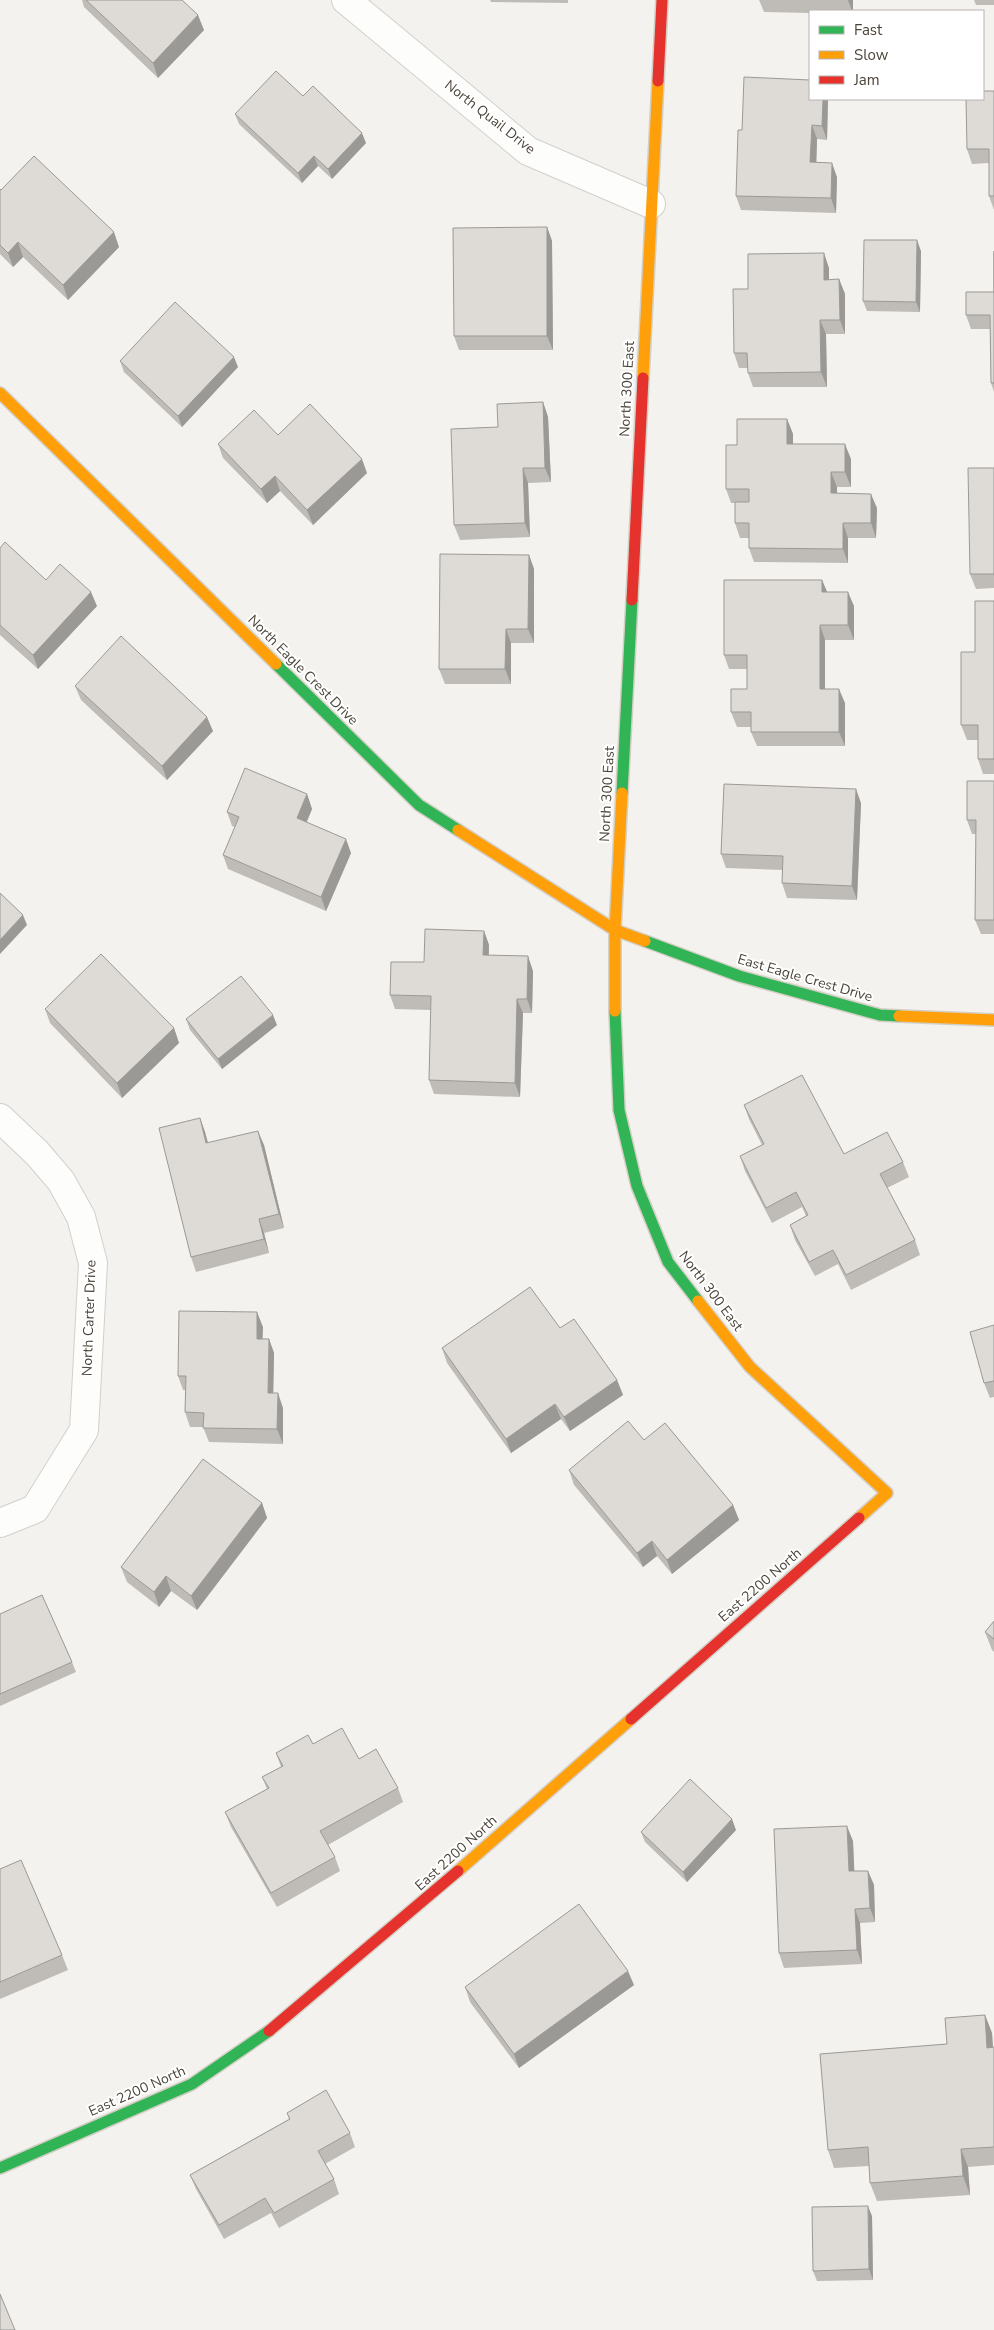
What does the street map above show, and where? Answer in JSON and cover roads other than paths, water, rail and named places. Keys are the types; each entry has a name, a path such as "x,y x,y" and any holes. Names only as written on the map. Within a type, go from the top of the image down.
{"street":[{"name":"North Quail Drive","path":"346,0 528,151 651,204"},
{"name":"North 300 East","path":"662,0 615,930 614,982 619,1110 637,1186 668,1262 750,1367 887,1493"},
{"name":"North Eagle Crest Drive","path":"2,399 419,805 615,930"},
{"name":"East Eagle Crest Drive","path":"615,930 739,976 880,1015 994,1020"},
{"name":"North Carter Drive","path":"0,1118 37,1153 61,1181 81,1217 93,1263 84,1430 35,1509 0,1523"},
{"name":"East 2200 North","path":"0,2168 192,2084 282,2022 415,1909 887,1493"}]}
